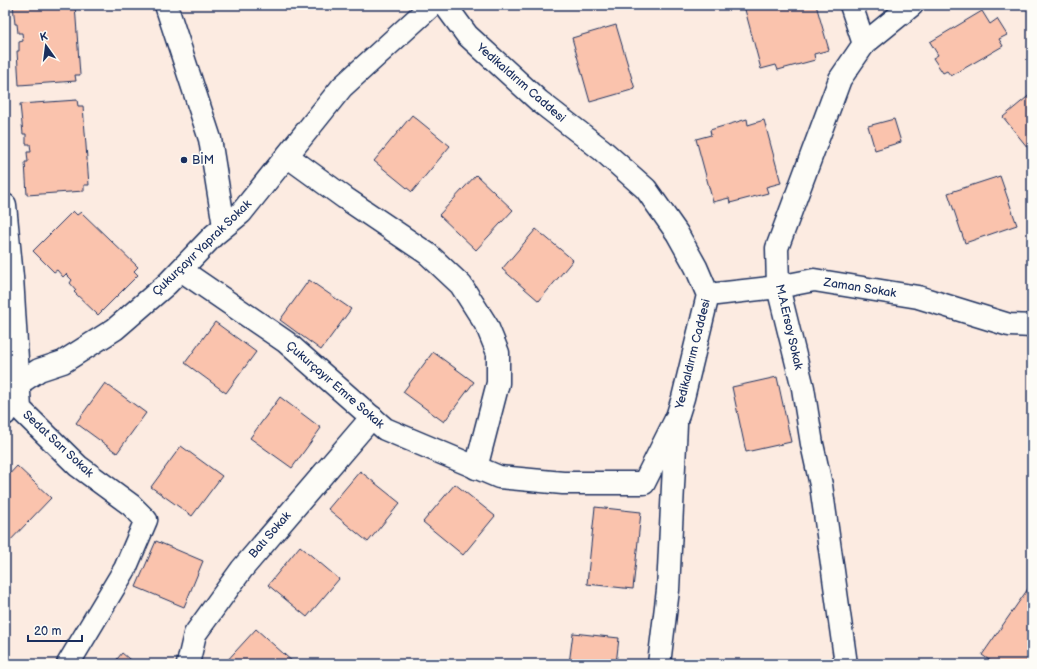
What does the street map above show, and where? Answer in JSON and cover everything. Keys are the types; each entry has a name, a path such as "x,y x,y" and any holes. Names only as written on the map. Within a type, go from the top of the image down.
{"street":[{"path":"166,5 210,139 224,226"},
{"name":"Çukurçayır Yaprak Sokak","path":"18,384 39,370 63,362 115,329 167,284 214,235 241,213 342,87 432,5"},
{"name":"Yedikaldırım Caddesi","path":"445,5 466,35 539,101 602,150 646,189 677,233 696,268 708,295 677,417 668,590 659,664"},
{"path":"851,5 864,44"},
{"name":"M.A.Ersoy Sokak","path":"846,664 821,485 812,444 803,388 778,287 777,248 840,79 864,44 912,5"},
{"path":"287,156 345,198 428,254 461,285 487,326 498,353 498,383 476,468"},
{"name":"Sedat Sarı Sokak","path":"5,204 12,276 20,409 78,466 131,505 146,520 125,569 68,664"},
{"name":"Çukurçayır Emre Sokak","path":"180,270 286,342 385,429 499,478 563,483 644,482 677,417"},
{"name":"Zaman Sokak","path":"708,295 778,287 814,280 918,297 1009,325 1032,326"},
{"path":"5,414 18,384"},
{"name":"Batı Sokak","path":"188,664 195,634 242,568 372,417"}],"building":[{"path":"13,5 75,5 80,75 75,75 76,81 19,85 17,51 19,51 19,42 23,41 22,33 18,33 17,24 15,24"},
{"path":"816,5 829,50 814,54 815,60 778,70 776,65 761,69 744,6"},
{"path":"982,11 990,24 997,19 1007,35 999,39 1003,46 951,76 947,71 943,73 933,58 938,55 930,42"},
{"path":"616,25 635,89 590,102 572,38"},
{"path":"1032,93 1032,153 1003,117"},
{"path":"77,100 78,106 83,106 89,185 84,185 84,191 27,195 25,162 28,162 27,152 31,152 30,144 26,144 26,134 23,134 20,104"},
{"path":"412,115 450,146 412,192 374,161"},
{"path":"747,119 748,125 764,120 781,183 766,187 768,193 730,203 729,198 713,202 696,139 711,135 710,130"},
{"path":"894,119 901,142 875,150 868,126"},
{"path":"476,175 513,210 476,250 439,215"},
{"path":"1000,176 1017,225 965,243 948,193"},
{"path":"73,211 77,215 81,212 138,267 134,271 138,275 98,315 74,292 76,290 70,283 72,280 66,274 63,277 57,270 54,272 33,251"},
{"path":"536,229 573,260 539,301 502,269"},
{"path":"309,280 351,309 321,350 280,320"},
{"path":"215,322 256,352 226,393 185,363"},
{"path":"433,352 474,382 444,422 403,392"},
{"path":"777,377 791,442 746,452 732,387"},
{"path":"105,383 146,413 117,453 76,423"},
{"path":"280,397 321,428 292,468 250,438"},
{"path":"181,446 222,476 192,516 151,487"},
{"path":"17,466 51,498 5,546 5,479"},
{"path":"360,471 400,503 368,542 328,509"},
{"path":"455,484 495,516 463,555 423,522"},
{"path":"595,507 641,512 633,589 587,584"},
{"path":"156,541 203,561 184,607 136,587"},
{"path":"300,546 339,579 307,617 268,585"},
{"path":"1032,583 1032,664 995,664 982,655"},
{"path":"256,629 294,663 224,664"},
{"path":"573,633 619,638 616,664 569,664"},
{"path":"122,653 135,664 113,664"}],"place":[{"name":"BİM","path":"184,160"}]}
